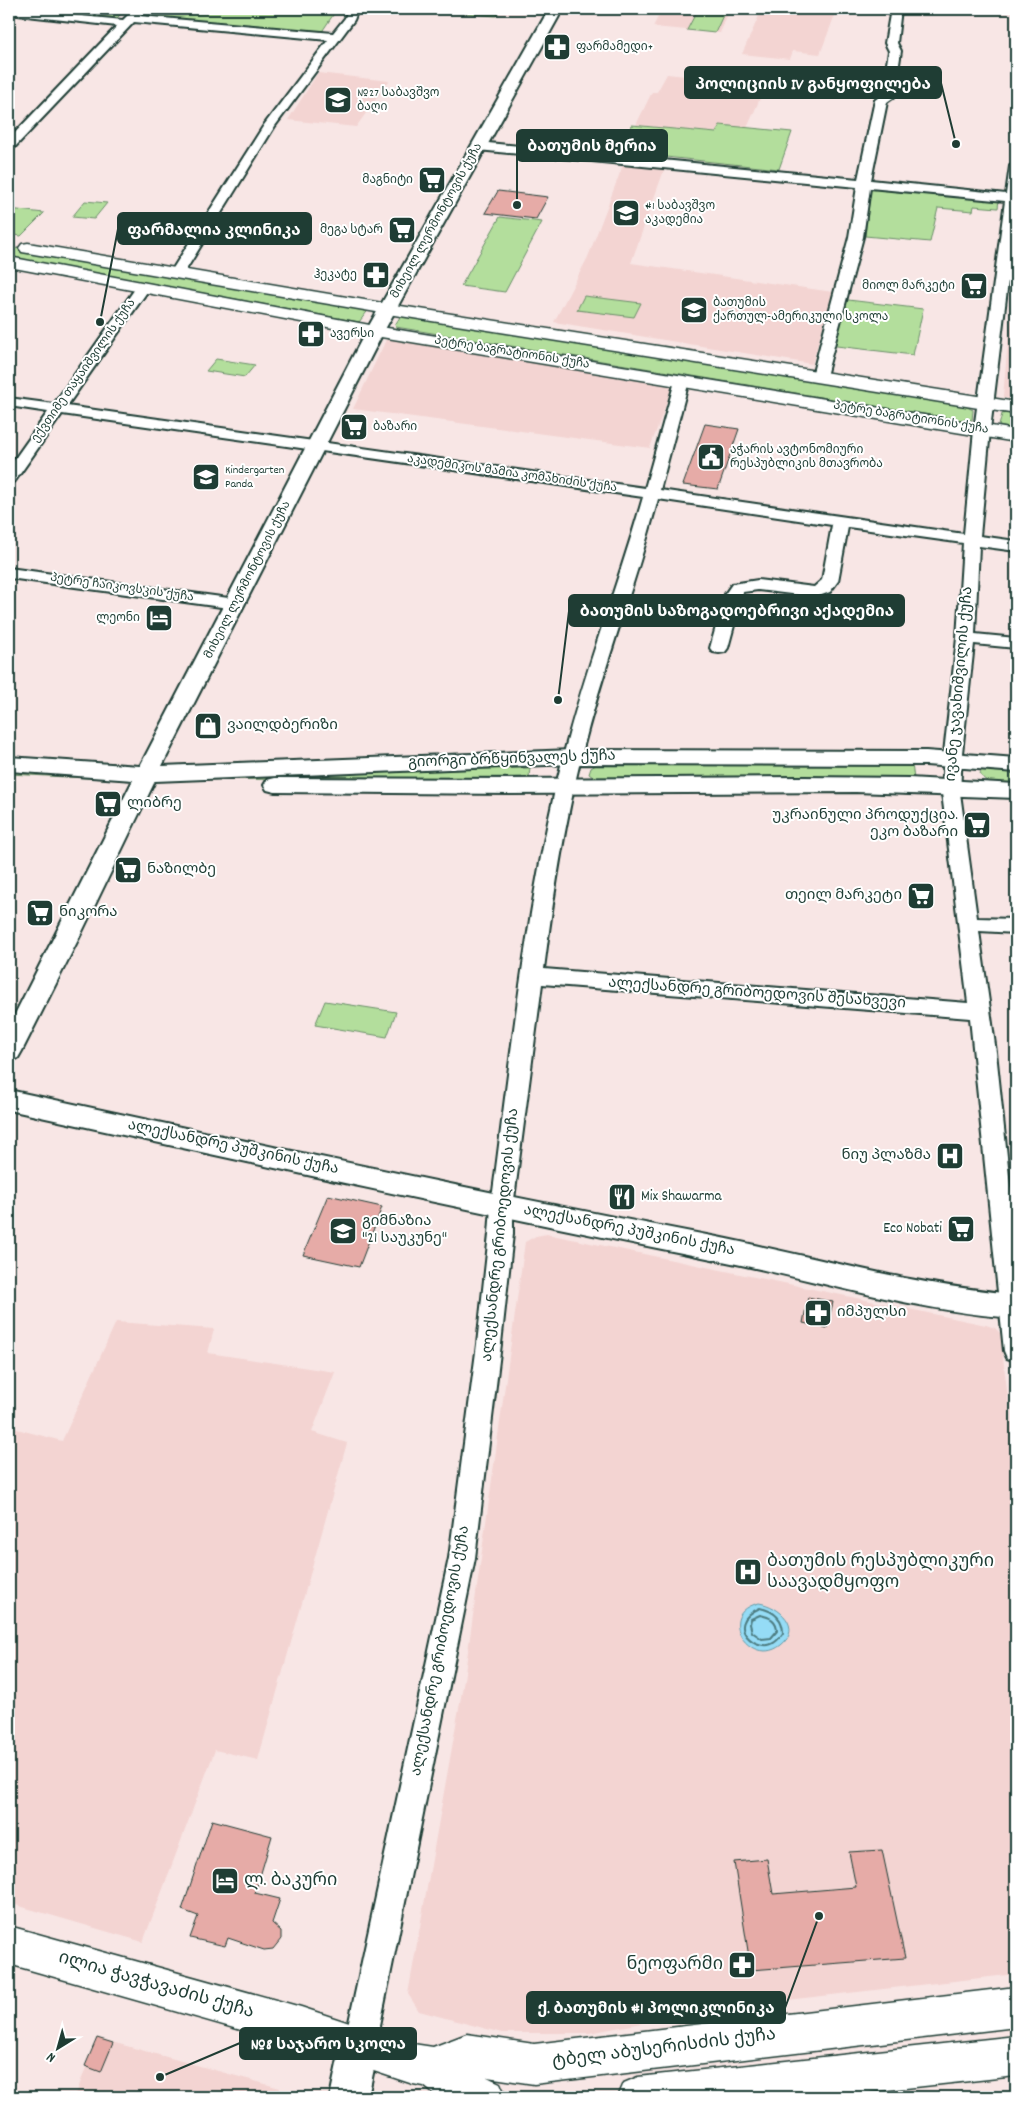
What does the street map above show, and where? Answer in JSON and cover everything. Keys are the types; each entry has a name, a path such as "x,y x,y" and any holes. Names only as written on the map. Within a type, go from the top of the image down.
{"main road":[{"name":"პეტრე ბაგრატიონის ქუჩა","path":"9,244 388,309 1016,408"},
{"name":"პეტრე ბაგრატიონის ქუჩა","path":"9,262 142,289 375,331 1016,436"},
{"name":"ილია ჭავჭავაძის ქუჩა","path":"9,1945 360,2045"},
{"name":"ტბელ აბუსერისძის ქუჩა","path":"434,2067 467,2054 534,2064 1016,2007"},
{"path":"360,2045 413,2064 434,2067 464,2092 486,2097"},
{"path":"638,2097 1016,2056"}],"street":[{"path":"9,145 140,9"},
{"path":"177,273 270,125 350,18 353,9"},
{"name":"მიხეილ ლერმონტოვის ქუჩა","path":"9,1051 68,936 144,779 236,604 375,331 556,9"},
{"path":"820,376 856,237 867,163 882,100 888,97 896,52 891,44 896,9"},
{"path":"9,21 14,11 334,38"},
{"path":"478,146 1012,198"},
{"name":"ივანე ჯავახიშვილის ქუჩა","path":"1016,166 982,430 972,540 966,638 952,760 951,787 1014,1306 1016,1351"},
{"name":"ექვთიმე თაყაიშვილის ქუჩა","path":"9,478 142,289"},
{"name":"ალექსანდრე გრიბოედოვის ქუჩა","path":"349,2097 462,1558 489,1344 501,1234 502,1207 535,976 545,887 572,757 601,655 634,558 682,381"},
{"name":"აკადემიკოს მამია კომახიძის ქუჩა","path":"9,402 1016,546"},
{"path":"719,648 733,594 738,588 758,585 816,592 824,588 830,581 841,521"},
{"name":"პეტრე ჩაიკოვსკის ქუჩა","path":"9,573 236,604"},
{"path":"966,638 1016,643"},
{"name":"გიორგი ბრწყინვალეს ქუჩა","path":"9,764 144,779 572,757 952,760 1016,765"},
{"name":"გიორგი ბრწყინვალეს ქუჩა","path":"9,779 144,779 565,786 761,784 951,787 1016,791"},
{"path":"968,924 1016,926"},
{"name":"ალექსანდრე გრიბოედოვის შესახვევი","path":"535,976 979,1012"},
{"name":"ალექსანდრე პუშკინის ქუჩა","path":"9,1100 502,1207 779,1261 907,1290 978,1303 1014,1306"}],"shaded area":[{"path":"662,9 730,9 720,33 653,27"},
{"path":"762,9 805,9 836,12 820,54 793,51 790,59 742,54"},
{"name":"№27 საბავშვო ბაღი","path":"318,73 389,81 356,127 288,120"},
{"path":"667,74 766,85 747,128 720,125 716,133 636,125 652,92 657,92"},
{"name":"ბათუმის ქართულ-ამერიკული სკოლა","path":"623,165 664,170 631,263 833,292 812,364 554,322 588,257"},
{"path":"1016,286 1016,401 1003,397 1010,319"},
{"path":"387,338 673,385 650,448 353,409"},
{"name":"ბათუმის რესპუბლიკური საავადმყოფო","path":"547,1234 986,1325 995,1328 1000,1333 1016,1463 1016,1974 733,2006 589,2033 502,2033 419,2011 408,1994 464,1680 525,1242 536,1236"},
{"path":"116,1322 214,1329 208,1353 335,1372 312,1432 347,1443 258,1760 215,1750 143,1942 9,1903 9,1427 62,1441"},
{"path":"97,2038 280,2088 278,2097 75,2097"}],"green space":[{"path":"31,9 126,9 117,18"},
{"path":"156,9 337,9 321,33 148,18"},
{"path":"409,9 501,9 496,16"},
{"path":"697,11 724,13 715,33 687,30"},
{"path":"632,125 716,133 720,125 792,132 779,169 619,152"},
{"path":"871,187 999,199 998,208 974,206 973,211 938,208 930,242 865,236"},
{"path":"85,201 107,203 94,219 72,217"},
{"path":"9,209 44,213 21,236 9,234"},
{"path":"500,217 542,222 505,292 461,286"},
{"path":"9,247 370,308 359,322 9,257"},
{"path":"584,296 641,303 634,317 577,310"},
{"path":"840,299 923,309 913,355 828,345"},
{"path":"405,315 965,406 973,410 972,420 959,420 396,327 395,325 400,317"},
{"path":"216,359 255,365 245,377 206,371"},
{"path":"1016,413 1016,430 999,426 1002,414"},
{"path":"912,764 914,779 597,780 589,774 591,768 596,765"},
{"path":"985,766 1016,769 1016,785 995,784 986,780 980,773"},
{"path":"530,768 529,777 183,780 185,777"},
{"path":"9,769 106,777 105,779 9,774"},
{"path":"325,1001 396,1012 387,1037 315,1025"}],"water":[{"path":"759,1603 774,1608 781,1613 789,1625 790,1632 787,1638 781,1645 770,1651 758,1650 749,1645 741,1637 738,1627 739,1618 746,1609"}],"building":[{"path":"498,191 548,197 536,219 485,213"},
{"name":"აჭარის ავტონომიური რესპუბლიკის მთავრობა","path":"705,424 739,429 718,489 683,485"},
{"name":"გიმნაზია \"21 საუკუნე\"","path":"328,1195 382,1207 359,1267 303,1255"},
{"name":"იმპულსი","path":"808,1297 833,1302 827,1328 803,1323"},
{"name":"ლ. ბაკური","path":"212,1820 272,1836 255,1893 280,1899 272,1923 281,1931 281,1939 273,1949 264,1950 228,1938 225,1946 190,1938 198,1916 182,1910"},
{"path":"882,1850 905,1958 751,1970 734,1862 767,1859 773,1894 856,1887 849,1852"},
{"path":"97,2038 113,2043 101,2072 85,2066"}],"place":[{"name":"ფარმამედი+","path":"557,47"},
{"name":"№27 საბავშვო ბაღი","path":"338,100"},
{"name":"პოლიციის IV განყოფილება","path":"956,144"},
{"name":"მაგნიტი","path":"432,180"},
{"name":"ბათუმის მერია","path":"517,205"},
{"name":"#1 საბავშვო აკადემია","path":"626,213"},
{"name":"მეგა სტარ","path":"402,230"},
{"name":"ჰეკატე","path":"376,275"},
{"name":"მიოლ მარკეტი","path":"974,286"},
{"name":"ბათუმის ქართულ-ამერიკული სკოლა","path":"694,310"},
{"name":"ფარმალია კლინიკა","path":"100,322"},
{"name":"ავერსი","path":"311,334"},
{"name":"ბაზარი","path":"354,427"},
{"name":"აჭარის ავტონომიური რესპუბლიკის მთავრობა","path":"711,457"},
{"name":"Kindergarten Panda","path":"206,477"},
{"name":"ლეონი","path":"159,618"},
{"name":"ბათუმის საზოგადოებრივი აქადემია","path":"558,700"},
{"name":"ვაილდბერიზი","path":"208,726"},
{"name":"ლიბრე","path":"108,804"},
{"name":"უკრაინული პროდუქცია. ეკო ბაზარი","path":"977,825"},
{"name":"ნაზილბე","path":"128,870"},
{"name":"თეილ მარკეტი","path":"921,896"},
{"name":"ნიკორა","path":"40,913"},
{"name":"ნიუ პლაზმა","path":"950,1156"},
{"name":"Mix Shawarma","path":"622,1197"},
{"name":"Eco Nobati","path":"961,1229"},
{"name":"გიმნაზია \"21 საუკუნე\"","path":"343,1231"},
{"name":"იმპულსი","path":"818,1313"},
{"name":"ბათუმის რესპუბლიკური საავადმყოფო","path":"748,1572"},
{"name":"ლ. ბაკური","path":"225,1881"},
{"name":"ქ. ბათუმის #1 პოლიკლინიკა","path":"819,1916"},
{"name":"ნეოფარმი","path":"742,1965"},
{"name":"№8 საჯარო სკოლა","path":"160,2077"}]}
